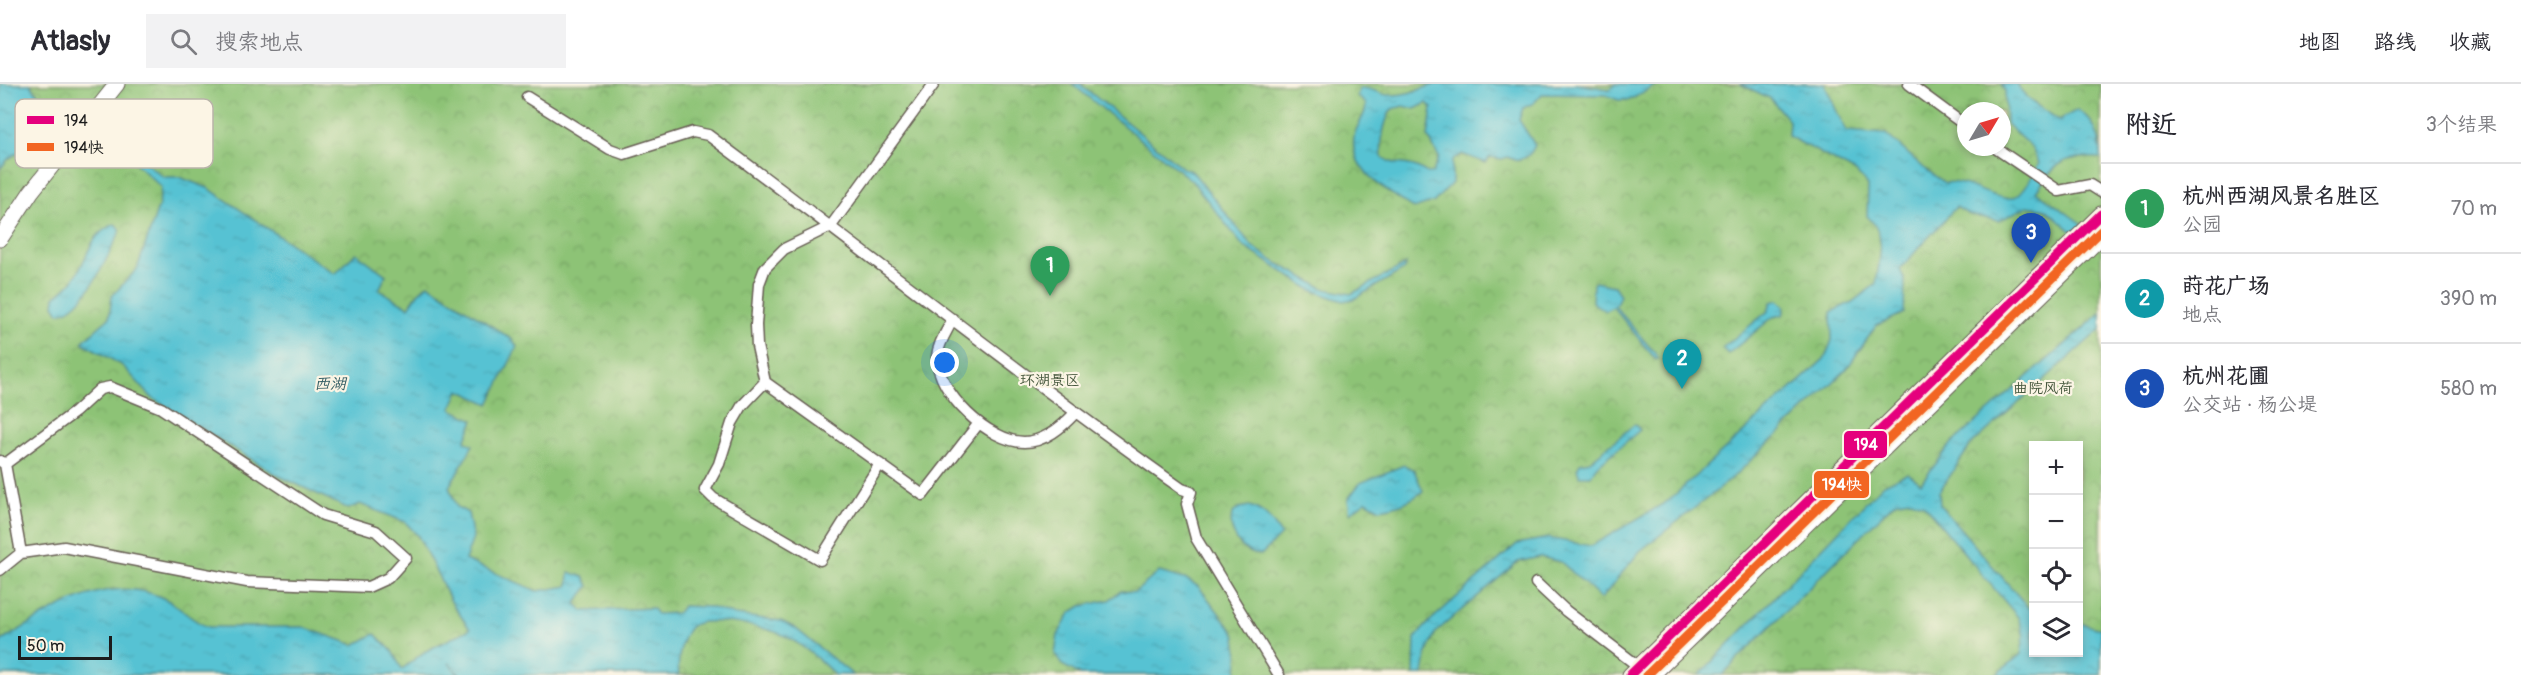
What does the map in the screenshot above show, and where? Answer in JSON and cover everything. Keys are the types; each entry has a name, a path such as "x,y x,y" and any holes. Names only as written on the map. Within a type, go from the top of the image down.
{"main road":[{"path":"105,99 117,84"},
{"path":"0,238 50,168"},
{"path":"1634,670 2101,214"},
{"path":"1652,675 2101,237"}],"street":[{"path":"934,84 831,226 784,249 765,268 759,284 757,346 765,382 923,495 979,423"},
{"path":"1909,84 1957,119"},
{"path":"527,97 610,149 624,154 693,132 708,135 1075,413 1182,489 1191,492 1187,504 1196,538 1279,675"},
{"path":"2007,156 2059,191 2090,185 2101,192"},
{"path":"953,319 940,343 937,358 940,372 950,393 967,414 1009,439 1025,442 1055,432 1075,413"},
{"path":"765,382 742,406 732,423 719,464 705,490 713,498 820,560 879,464"},
{"path":"0,570 21,554 64,547 247,582 368,587 388,578 406,558 376,531 323,515 161,408 110,387 100,389 75,412 3,463 21,554"},
{"path":"1536,583 1634,670"}],"green space":[{"name":"环湖景区","path":"0,84 2101,84 2101,675 0,675"}],"water":[{"path":"0,84 30,84 42,99 15,99 15,154 0,169"},
{"path":"1072,84 1080,84 1184,169 1192,171 1252,246 1275,262 1325,289 1351,294 1406,264 1403,270 1354,299 1343,301 1311,290 1243,246 1192,181"},
{"path":"1436,84 1577,84 1609,89 1616,84 1658,84 1630,100 1618,100 1606,95 1542,94 1534,103 1523,108 1519,120 1535,145 1527,156 1520,159 1490,157 1486,163 1462,154 1452,161 1452,183 1434,202 1414,209 1374,180 1358,161 1354,150 1354,138 1365,113 1366,104 1357,96 1360,88 1394,95","holes":["1427,103 1432,108 1428,137 1439,157 1432,174 1417,167 1394,163 1382,157 1383,132 1392,109 1404,106 1415,109"]},
{"path":"1740,84 1824,84 1847,131 1886,134 1924,168 1945,183 1966,185 1997,197 2006,198 2015,197 2022,191 2039,163 2031,147 2011,129 2011,102 2005,102 2005,91 2001,84 2015,84 2033,103 2059,120 2077,110 2093,124 2096,130 2101,158 2078,158 2063,162 2050,173 2036,191 2082,224 2074,233 2046,209 2027,206 1999,221 1970,215 1956,207 1900,269 1905,281 1904,313 1876,326 1846,370 1729,481 1640,551 1601,599 1561,562 1540,557 1518,562 1436,632 1426,655 1423,675 1414,675 1415,638 1431,620 1517,544 1548,538 1591,546 1668,501 1825,358 1832,340 1831,312 1852,302 1876,284 1880,239 1874,223 1867,216 1868,186 1856,172 1788,136 1789,121 1770,98"},
{"name":"西湖","path":"141,168 152,168 164,177 179,177 208,188 335,274 356,253 386,275 379,290 409,307 418,293 428,284 513,340 517,347 489,404 459,390 451,409 474,420 465,441 473,445 449,487 457,507 468,513 473,538 465,560 537,591 568,586 569,572 584,577 589,586 576,603 583,611 652,608 657,614 677,613 683,606 710,607 735,615 781,621 795,628 853,675 835,675 797,643 783,635 753,626 727,622 704,622 690,627 683,639 679,655 679,675 0,675 0,642 59,607 101,592 123,589 145,592 167,600 197,622 209,627 303,627 354,645 375,634 392,651 402,669 424,652 470,629 453,605 418,536 405,522 360,504 349,509 277,475 152,398 123,366 82,342 109,318 112,296 137,269 159,205 161,187"},
{"path":"115,224 121,230 96,279 79,302 59,313 54,305 55,297 73,280 99,234"},
{"path":"1595,282 1614,286 1620,295 1615,306 1659,358 1656,360 1613,307 1605,311 1592,302"},
{"path":"1778,300 1785,307 1783,315 1773,317 1728,354 1722,348 1768,311 1771,302"},
{"path":"2101,313 2101,329 1970,446 1939,492 1940,505 2029,608 2029,657 2083,657 2083,624 2101,629 2101,675 1996,675 2021,654 2024,636 2018,617 1924,505 1909,499 1895,502 1722,675 1699,675 1884,484 1908,473 1921,483 1952,443"},
{"path":"1635,424 1640,430 1595,468 1591,476 1580,476 1577,469 1580,463 1590,461"},
{"path":"1404,465 1414,470 1423,491 1408,501 1386,508 1380,509 1366,501 1350,513 1348,499 1360,483"},
{"path":"1249,506 1264,513 1281,535 1261,555 1242,547 1232,528 1232,514 1239,508"},
{"path":"1159,572 1188,580 1199,587 1236,635 1237,675 1081,675 1062,665 1055,654 1058,635 1070,613 1081,606 1109,600 1121,591 1135,592"}],"ferry route":[{"path":"459,675 449,663 460,675"}],"transit line":[{"name":"194","path":"1630,675 2101,214"},
{"name":"194快","path":"1647,675 2101,231"}],"place":[{"name":"杭州花圃","path":"2031,263"},
{"name":"杭州西湖风景名胜区","path":"1050,296"},
{"name":"莳花广场","path":"1682,389"}],"park label":[{"name":"曲院风荷","path":"2043,388"}]}
